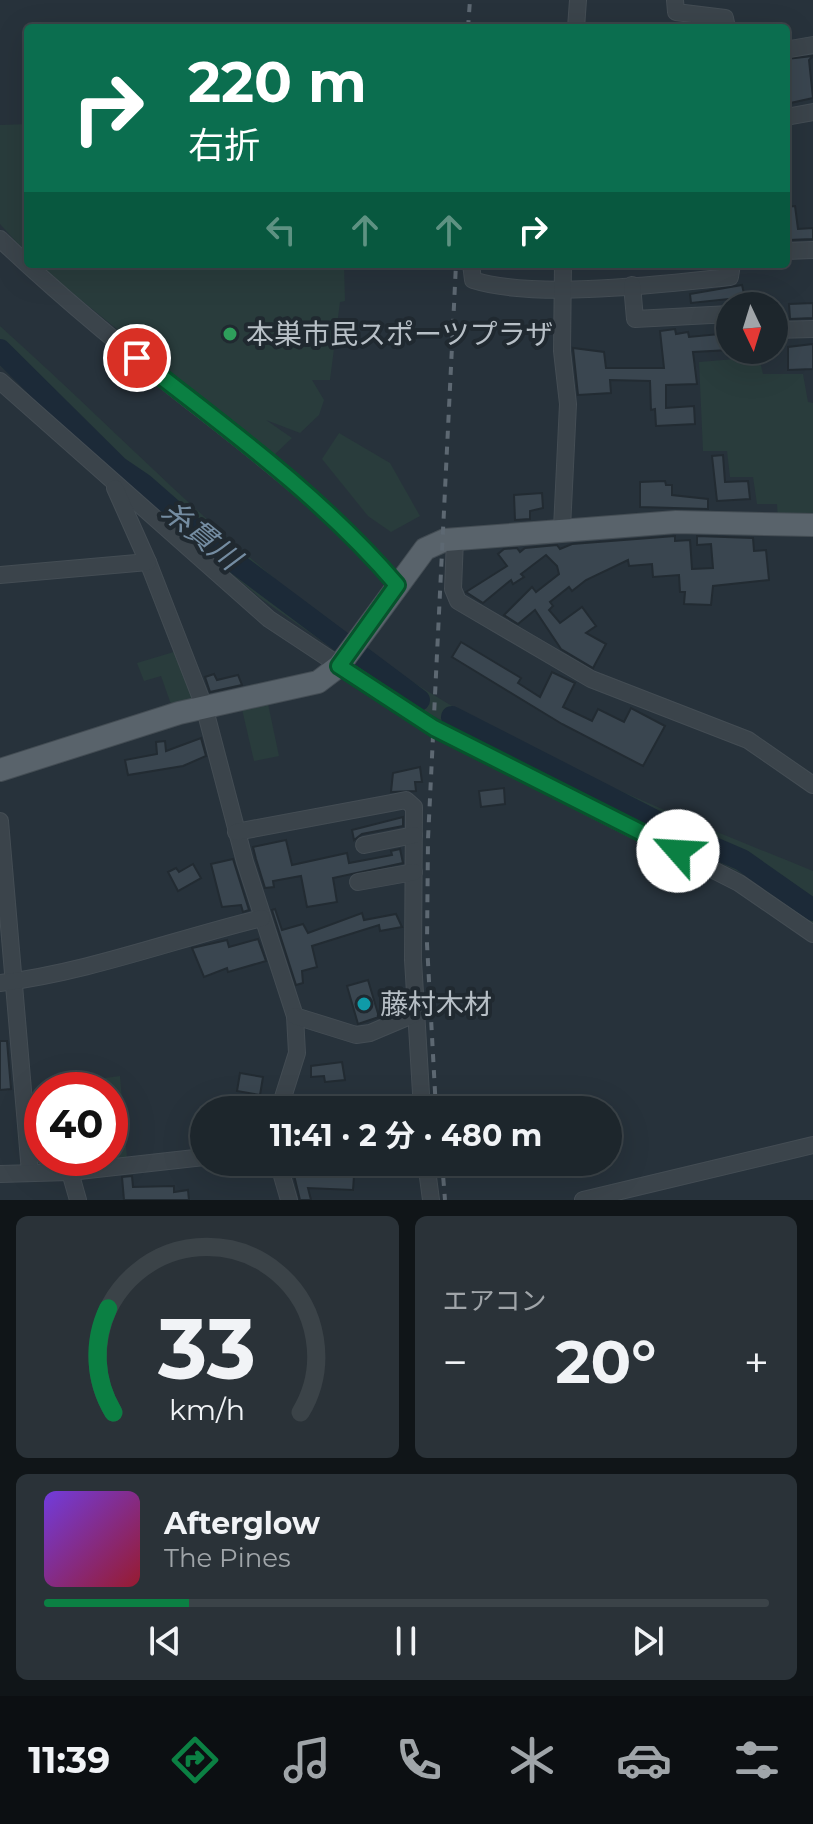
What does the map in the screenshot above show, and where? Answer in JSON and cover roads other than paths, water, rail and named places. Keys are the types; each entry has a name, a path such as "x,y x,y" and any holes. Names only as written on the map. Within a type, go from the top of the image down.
{"main road":[{"path":"0,770 204,706 318,682 341,662 425,549 455,539 562,528 676,522 813,525"}],"street":[{"path":"576,24 578,0"},
{"path":"675,0 676,12 725,18 726,24"},
{"path":"790,49 811,39"},
{"path":"790,116 813,112"},
{"path":"0,239 24,261"},
{"path":"790,251 813,250"},
{"path":"31,268 77,311 286,474 360,541 397,585"},
{"path":"472,268 473,280 487,285 561,289 730,277 731,268"},
{"path":"562,528 568,404 562,351 563,268"},
{"path":"632,285 635,319 716,315"},
{"path":"788,330 813,329"},
{"path":"0,381 269,619 341,662 434,728 739,883 813,934"},
{"path":"113,483 148,562 204,706 236,832 295,1016 297,1053 283,1096"},
{"path":"455,539 453,589 458,601 591,679 748,740 813,785"},
{"path":"0,575 148,562"},
{"path":"236,832 406,800 414,807 415,1014 421,1096"},
{"path":"0,821 8,982 24,1120"},
{"path":"364,845 414,835"},
{"path":"358,882 414,872"},
{"path":"8,982 54,976 182,937 262,918"},
{"path":"295,1016 356,1035 370,1033 415,1014"},
{"path":"583,1200 813,1145"},
{"path":"128,1166 190,1159"},
{"path":"0,1174 24,1172"},
{"path":"71,1176 78,1200"},
{"path":"282,1176 289,1200"},
{"path":"428,1176 431,1200"}],"waterway":[{"name":"糸貫川","path":"0,350 118,467 143,484 216,548 419,700"},
{"name":"糸貫川","path":"452,717 675,831 742,860 813,910"}],"railway":[{"path":"468,24 470,0"},
{"path":"435,1096 427,944 428,839 456,268"},
{"path":"443,1176 445,1200"}],"place":[{"name":"本巣市民スポーツプラザ","path":"230,334"},
{"name":"藤村木材","path":"364,1004"}]}
